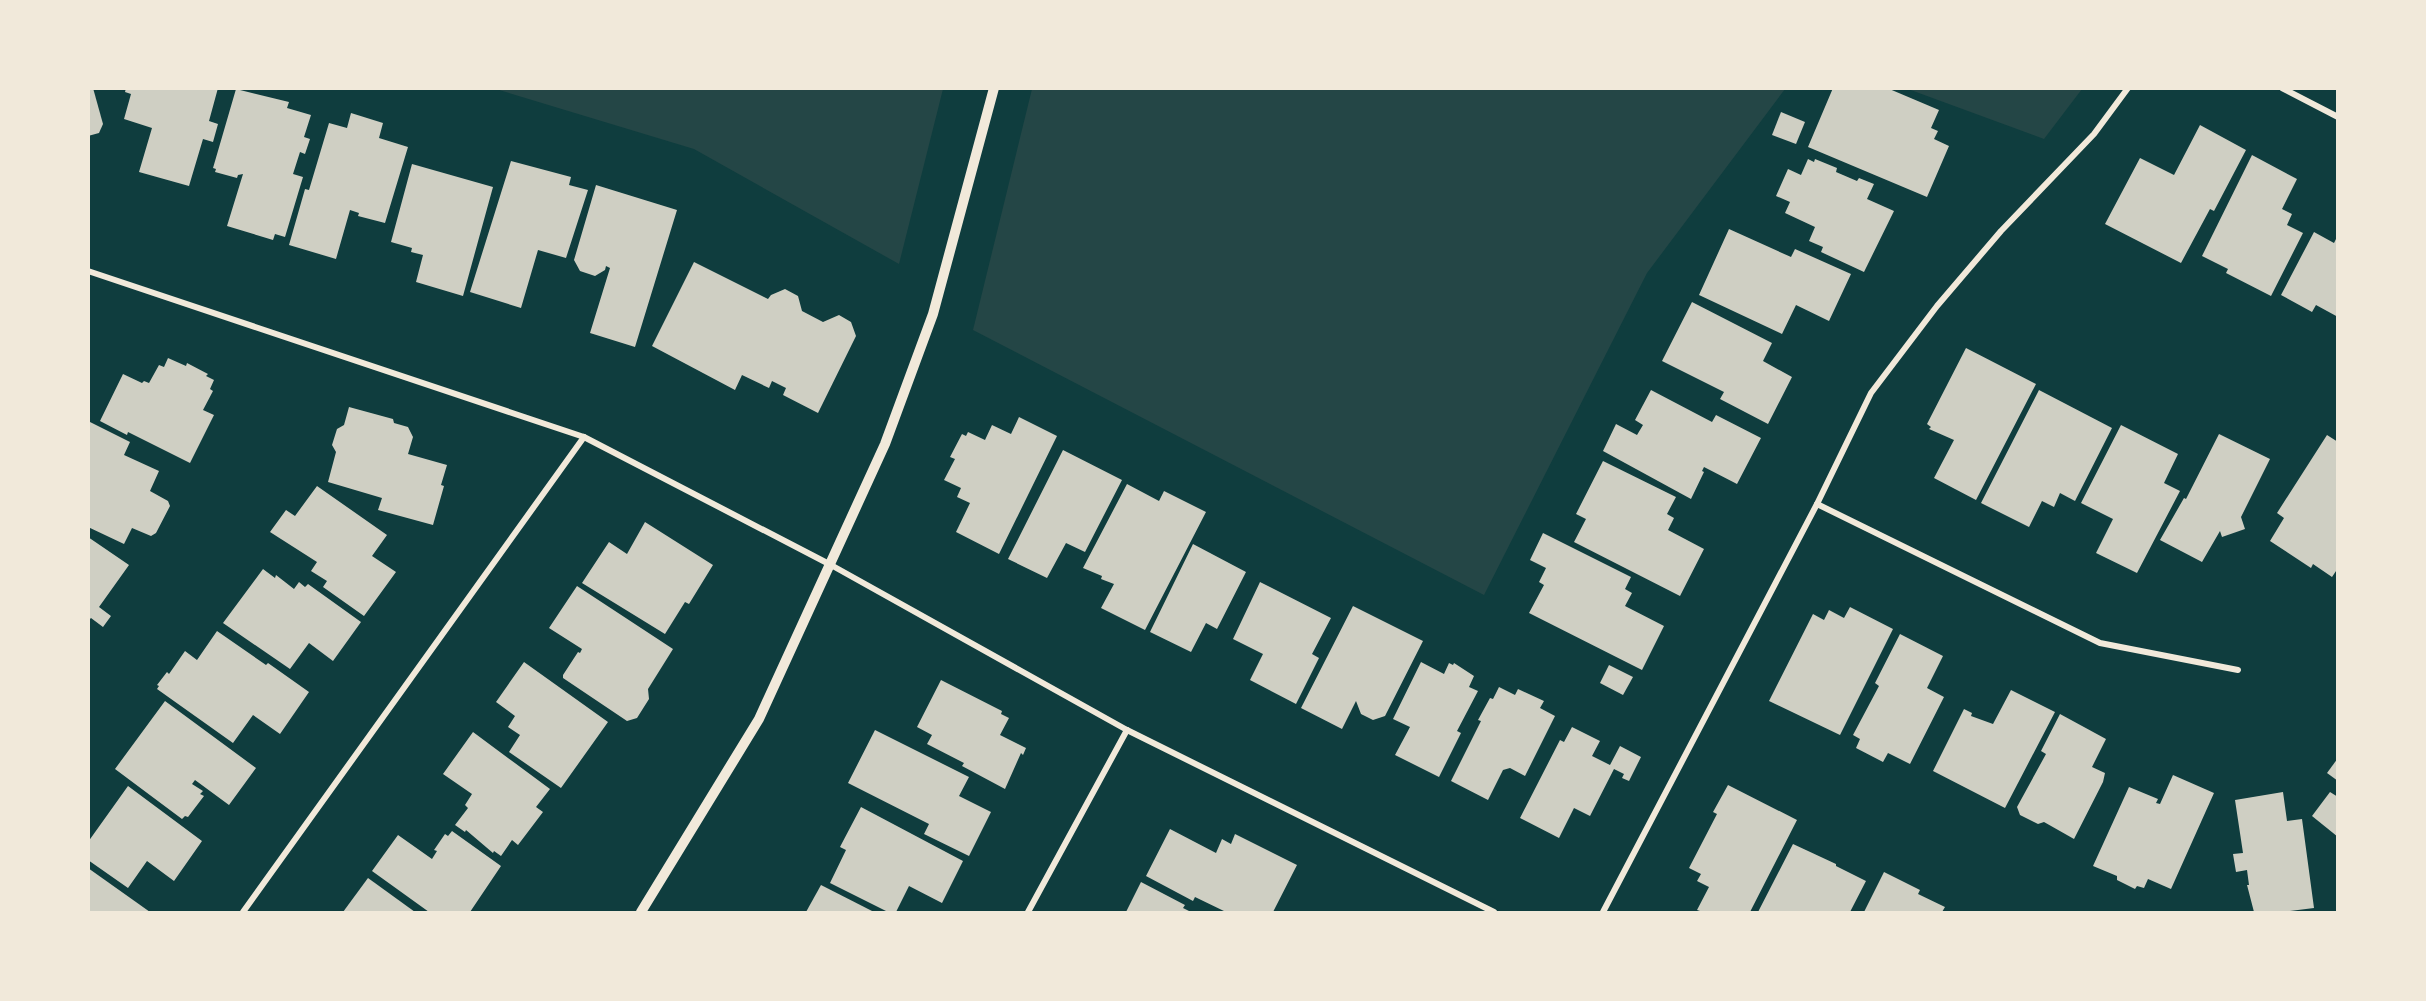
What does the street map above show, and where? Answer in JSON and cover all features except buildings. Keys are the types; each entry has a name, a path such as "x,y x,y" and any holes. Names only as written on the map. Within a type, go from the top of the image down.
{"street":[{"path":"640,912 759,718 885,444 933,314 994,88"},
{"path":"1603,912 1817,504 1871,393 1937,306 2001,231 2094,134 2128,88"},
{"path":"2282,88 2337,117"},
{"path":"88,271 584,437 831,565 1127,730 1494,912"},
{"path":"243,912 584,437"},
{"path":"1817,504 2100,643 2238,670"},
{"path":"1028,912 1127,730"}],"shaded area":[{"path":"1032,88 1785,89 1647,273 1484,595 973,330"},
{"path":"2082,88 2044,139 1908,89"},
{"path":"496,89 943,89 899,264 694,149"}]}
